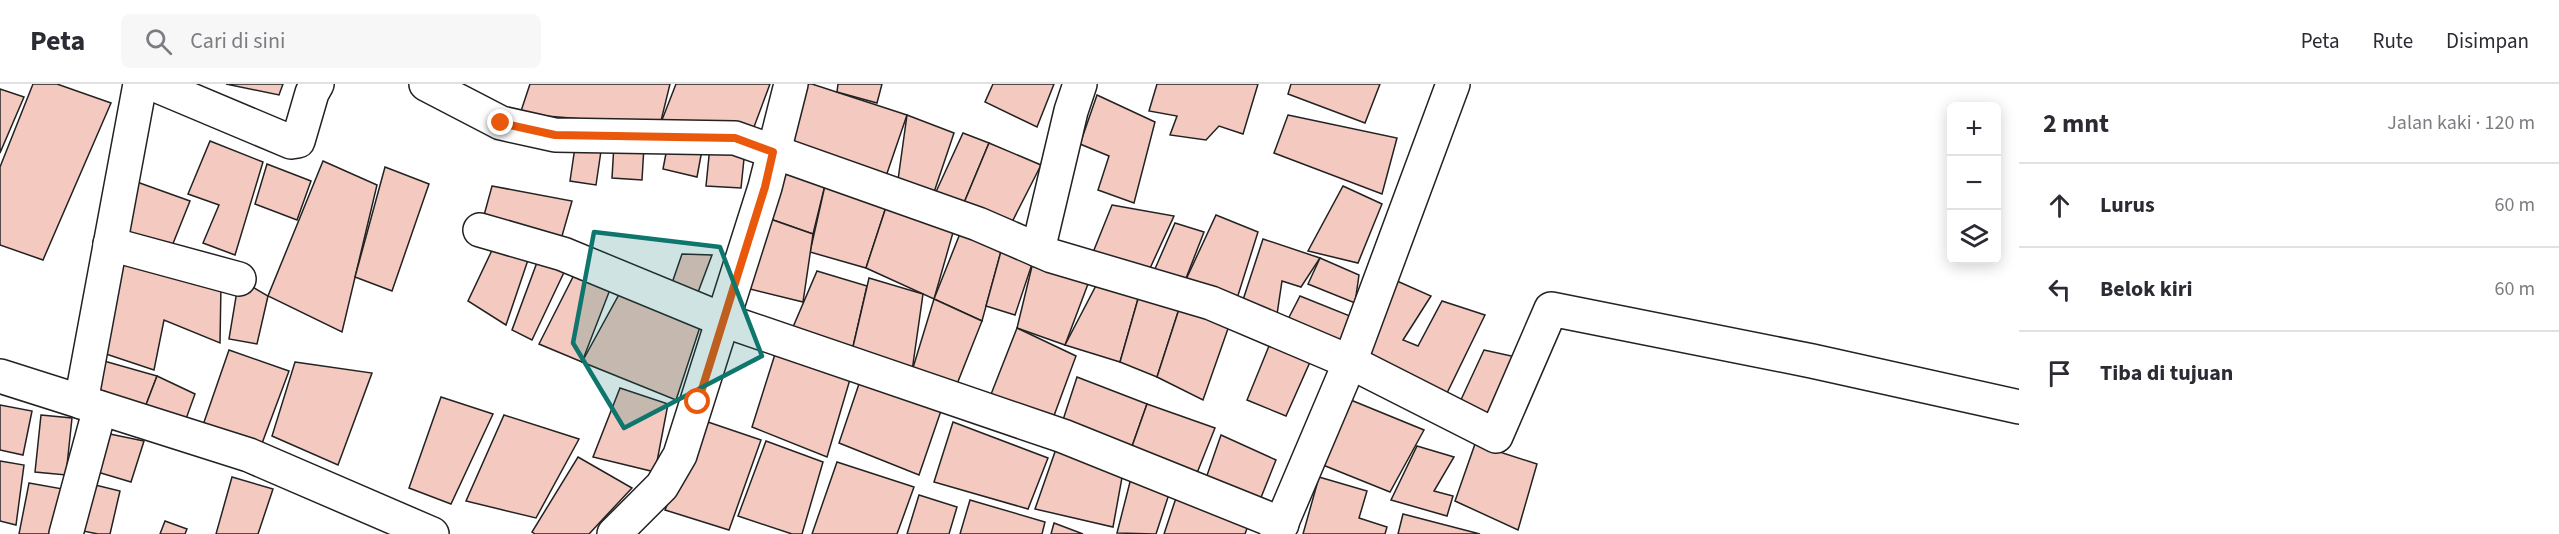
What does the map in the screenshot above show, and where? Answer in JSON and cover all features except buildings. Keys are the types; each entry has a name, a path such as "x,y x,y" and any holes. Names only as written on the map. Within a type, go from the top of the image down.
{"street":[{"path":"66,534 91,405 110,244 140,84"},
{"path":"153,84 291,142 298,141 312,93 318,84"},
{"path":"426,84 501,123 555,135 735,138 978,224 1038,250 1211,303 1350,362 1496,436 1551,309 1812,361 2019,407"},
{"path":"614,534 662,486 680,455 765,187 791,84"},
{"path":"1038,250 1071,111 1080,84"},
{"path":"480,230 563,254 723,320 1063,436 1280,529 1350,362 1453,84"},
{"path":"110,244 238,279"},
{"path":"0,376 249,455 432,534"}],"highlighted area":[{"path":"594,232 720,247 762,356 624,428 573,343"}],"route":[{"path":"501,123 555,135 735,138 773,152 765,187 698,402"}]}
